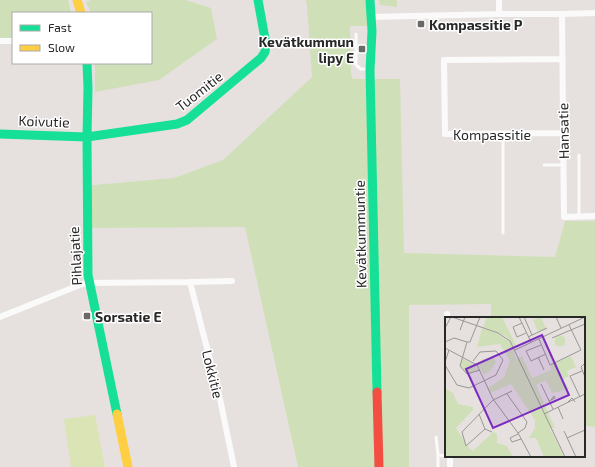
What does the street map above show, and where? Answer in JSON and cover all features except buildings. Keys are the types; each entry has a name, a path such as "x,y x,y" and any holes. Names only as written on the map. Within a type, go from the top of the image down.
{"street":[{"path":"78,0 81,12"},
{"name":"Tuomitie","path":"87,137 177,124 187,120 261,58 265,52 266,44 258,0"},
{"name":"Kevätkummuntie","path":"370,0 372,17 370,70 379,467"},
{"path":"499,0 499,14"},
{"path":"372,17 595,13"},
{"name":"Hansatie","path":"562,14 564,217 595,216"},
{"path":"0,40 12,41"},
{"name":"Kompassitie","path":"562,59 444,60 445,134 563,133"},
{"name":"Pihlajatie","path":"86,64 88,88 88,275 128,467"},
{"name":"Koivutie","path":"0,134 87,137"},
{"path":"0,317 82,284 232,281"},
{"name":"Lokkitie","path":"190,282 220,399 234,467"}],"lane":[{"path":"356,34 356,65 361,69 370,70"},
{"path":"503,133 503,233"},
{"path":"579,155 579,217"},
{"path":"544,165 563,165"},
{"path":"436,437 438,467"},
{"path":"438,455 445,456"}],"green space":[{"path":"0,0 68,0 71,12 12,12 12,38 0,37"},
{"path":"91,0 185,0 211,8 217,39 159,80 95,92 95,64 152,64 152,12 91,12 86,2"},
{"path":"306,0 369,0 367,26 350,26 351,74 353,79 400,79 404,253 555,257 565,221 595,221 595,427 585,425 585,317 491,317 491,304 409,305 409,467 298,467 245,227 83,228 83,186 174,178 223,160 312,77"},
{"path":"379,0 397,0 397,7 380,5"},
{"path":"95,415 105,467 71,467 64,419"}],"traffic: fast":[{"path":"0,134 87,137 177,124 187,120 261,58 265,52 266,44 258,0"},
{"path":"370,0 372,31 370,70 377,392"},
{"path":"87,64 88,275 117,414"}],"traffic: slow":[{"path":"77,0 81,12"},
{"path":"117,414 128,467"}],"traffic: jam":[{"path":"377,392 379,467"}],"place":[{"name":"Kompassitie P","path":"421,24"},
{"name":"Kevätkummun lipy E","path":"362,49"},
{"name":"Sorsatie E","path":"87,316"}]}
